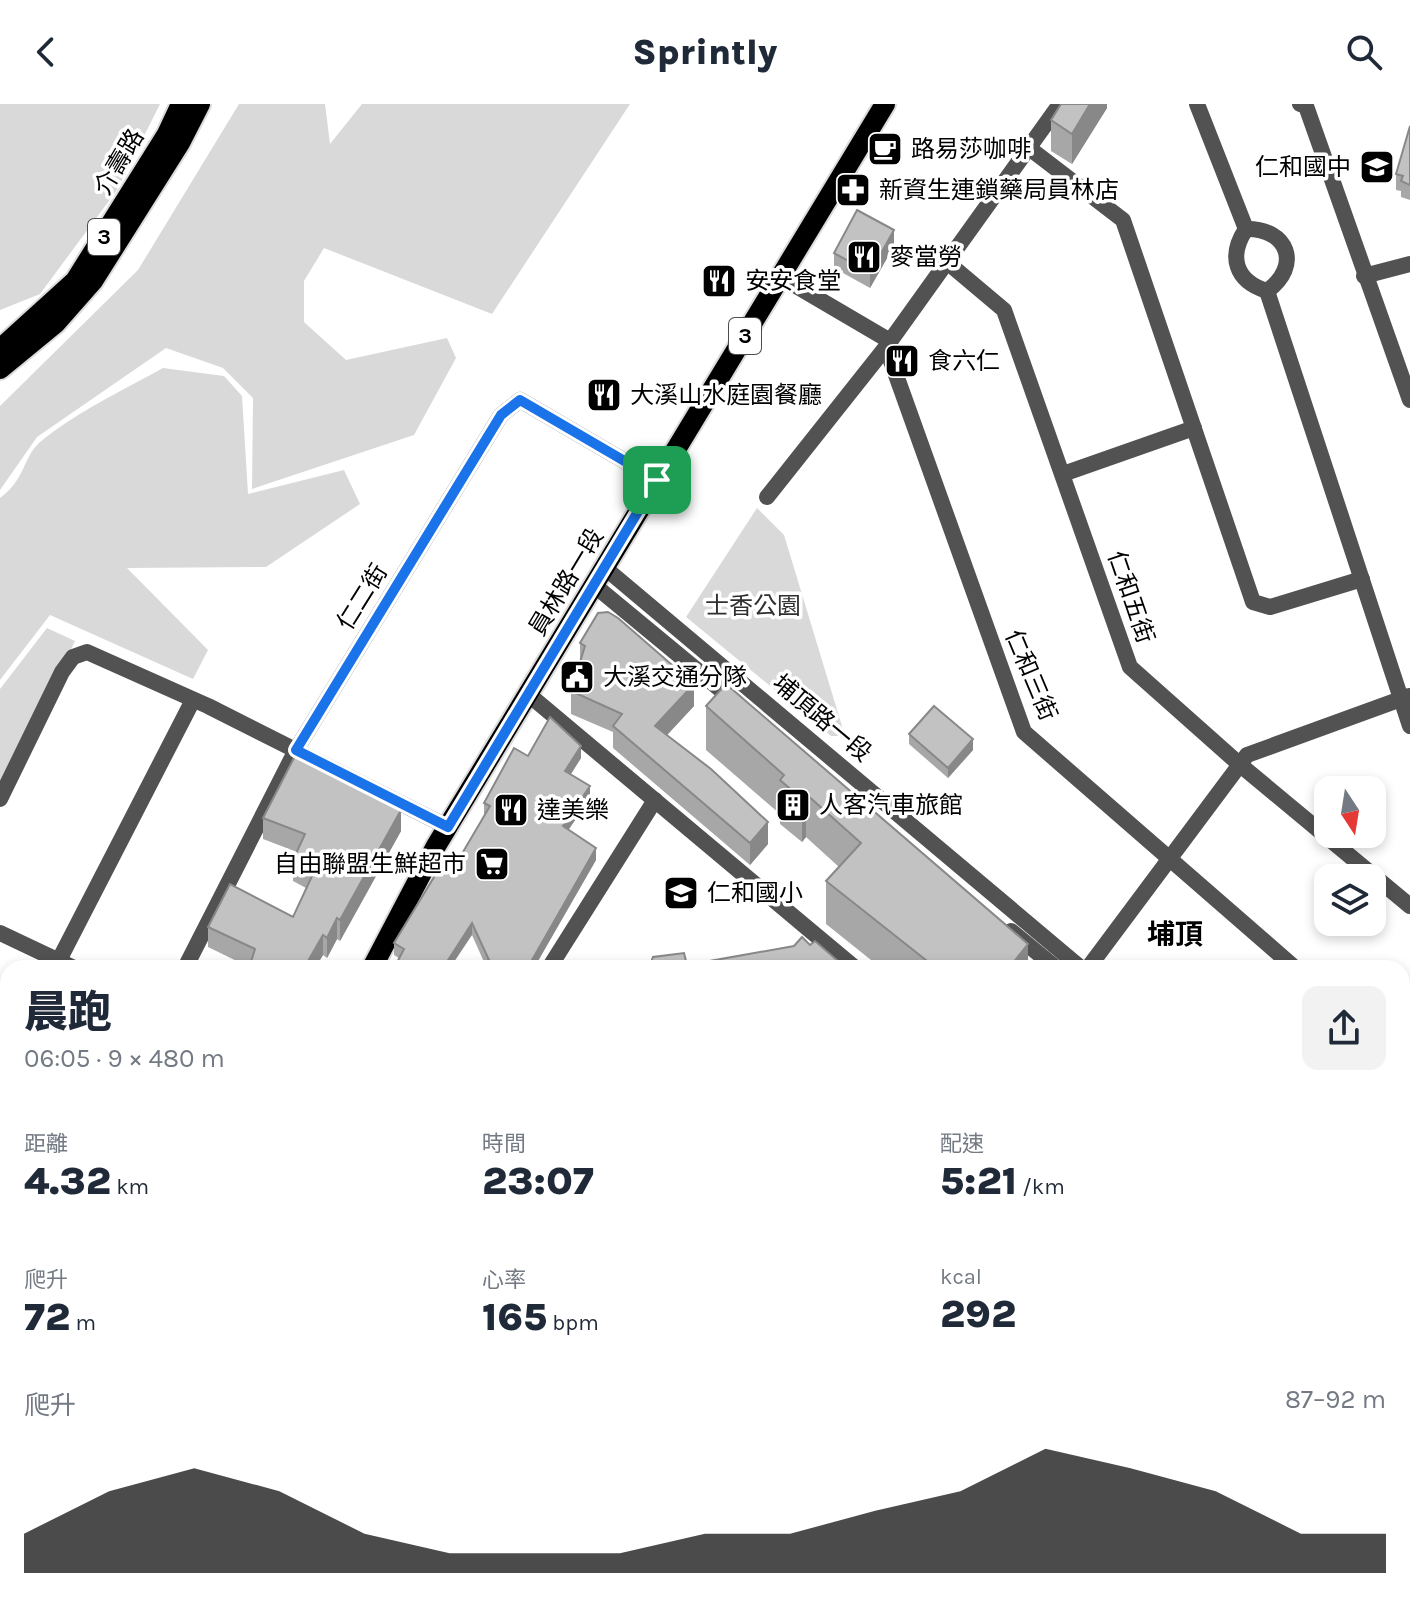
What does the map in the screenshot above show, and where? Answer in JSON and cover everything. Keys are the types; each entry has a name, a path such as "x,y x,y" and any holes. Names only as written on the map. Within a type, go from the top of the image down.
{"main road":[{"name":"介壽路","path":"0,349 75,281 167,134 181,104"},
{"name":"介壽路","path":"0,369 56,323 93,281 180,143 200,104"},
{"name":"員林路一段","path":"376,960 448,827 885,104"}],"street":[{"path":"767,497 888,344 1060,104"},
{"path":"1197,104 1246,229"},
{"path":"1305,105 1410,400"},
{"path":"1029,148 1123,220 1253,602 1270,607 1362,579"},
{"path":"1246,229 1270,232 1286,250 1287,267 1280,282 1267,291 1252,287 1241,276 1235,262 1236,244 1246,229"},
{"name":"仁和五街","path":"947,262 1004,310 1130,667 1238,763 1410,906"},
{"path":"1364,276 1410,264"},
{"path":"781,277 888,344"},
{"path":"1267,291 1362,579 1405,697 1410,726"},
{"name":"仁和三街","path":"888,344 1024,732 1286,960"},
{"name":"仁二街","path":"189,960 296,750 501,415 520,400 657,480"},
{"path":"1063,474 1194,428"},
{"name":"埔頂路一段","path":"600,576 753,717"},
{"name":"埔頂路一段","path":"600,576 1071,960"},
{"path":"0,799 62,672 73,657 87,652 193,700 448,827"},
{"path":"528,694 845,960"},
{"path":"1094,960 1238,763 1247,755 1405,697"},
{"path":"66,960 193,700"},
{"name":"埔頂路一段","path":"839,787 1046,960"},
{"path":"554,960 655,800"},
{"path":"0,933 52,960"}],"green space":[{"path":"0,104 160,104 117,190 40,294 0,310"},
{"path":"239,104 325,104 330,144 362,104 630,104 492,314 324,248 304,281 304,322 346,360 447,338 456,358 414,435 252,489 253,398 223,368 166,348 37,437 0,490 0,406 138,270"},
{"path":"163,368 224,376 242,396 248,494 344,470 360,504 266,567 127,568 208,650 193,679 50,615 0,680 0,498 19,477 39,443 84,412"},
{"name":"士香公園","path":"757,508 784,535 845,736 831,736 686,617"},
{"path":"47,628 75,641 0,796 0,689"}],"building":[{"path":"1061,104 1090,104 1072,134 1051,120"},
{"path":"1410,126 1410,185 1401,181 1403,176 1396,174"},
{"path":"857,210 894,230 870,273 834,253"},
{"path":"608,612 694,684 655,726 711,769 768,822 750,843 613,726 622,714 571,691 585,646 580,643 598,613"},
{"path":"726,684 1028,944 1015,960 926,960 826,881 861,843 806,794 802,799 780,780 784,775 706,706"},
{"path":"934,706 973,739 948,768 909,734"},
{"path":"550,717 581,746 565,771 590,786 563,826 596,848 532,960 489,960 472,923 448,960 398,960 404,949 394,943 442,864 453,869 490,806 484,803 514,748 528,756"},
{"path":"296,754 401,810 340,920 337,918 327,938 323,935 309,960 252,960 255,949 208,927 230,884 293,917 314,872 293,860 305,834 263,818"},
{"path":"802,937 810,945 815,941 837,960 715,960 794,946"},
{"path":"684,953 686,960 652,960 653,957"}],"place":[{"name":"路易莎咖啡","path":"885,149"},
{"name":"仁和國中","path":"1377,167"},
{"name":"新資生連鎖藥局員林店","path":"853,190"},
{"name":"麥當勞","path":"864,257"},
{"name":"安安食堂","path":"719,281"},
{"name":"食六仁","path":"902,361"},
{"name":"大溪山水庭園餐廳","path":"604,395"},
{"name":"大溪交通分隊","path":"577,677"},
{"name":"人客汽車旅館","path":"793,805"},
{"name":"達美樂","path":"511,810"},
{"name":"自由聯盟生鮮超市","path":"492,864"},
{"name":"仁和國小","path":"681,893"}],"district":[{"name":"埔頂","path":"1175,934"}],"route":[{"path":"520,400 657,480 448,827 296,750 501,415 520,400"}]}
